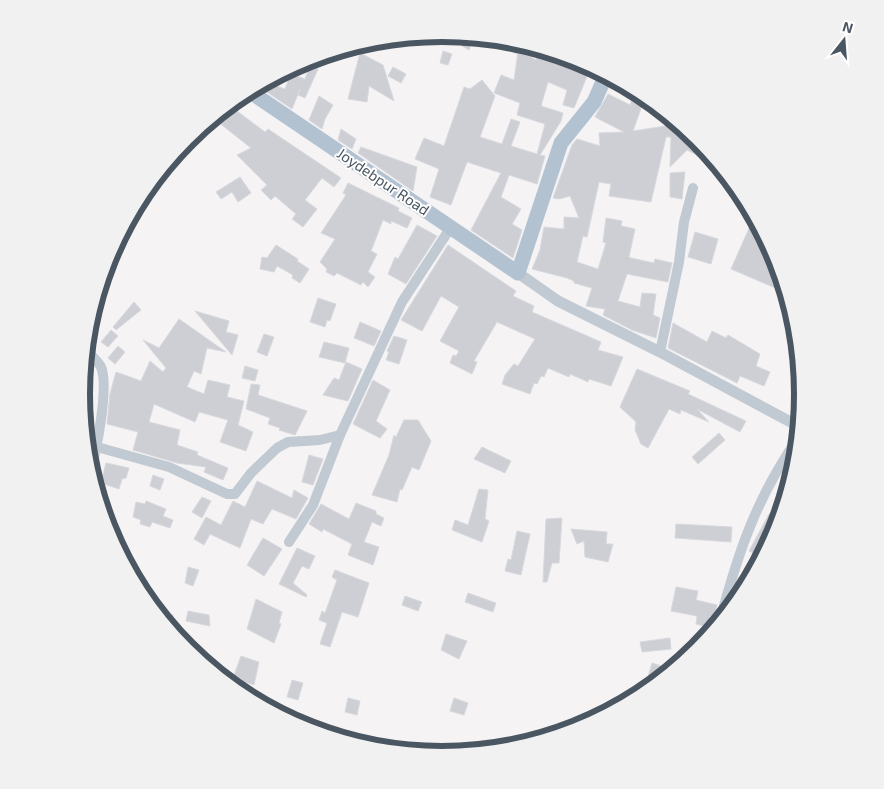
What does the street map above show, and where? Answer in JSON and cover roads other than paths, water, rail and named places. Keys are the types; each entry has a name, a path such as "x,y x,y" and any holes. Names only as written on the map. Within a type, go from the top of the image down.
{"main road":[{"path":"518,273 561,143 594,102 603,82"},
{"name":"Joydebpur Road","path":"256,96 518,273"}],"street":[{"path":"660,352 679,262 684,222 693,188"},
{"path":"289,542 314,505 340,436 402,302 451,228"},
{"path":"518,273 558,301 660,352 793,423"},
{"path":"92,357 100,366 105,384 95,453"},
{"path":"97,447 169,467 227,494 235,494 251,473 277,448 288,442 320,440 340,436"},
{"path":"726,603 749,524 776,470 789,451"}]}
